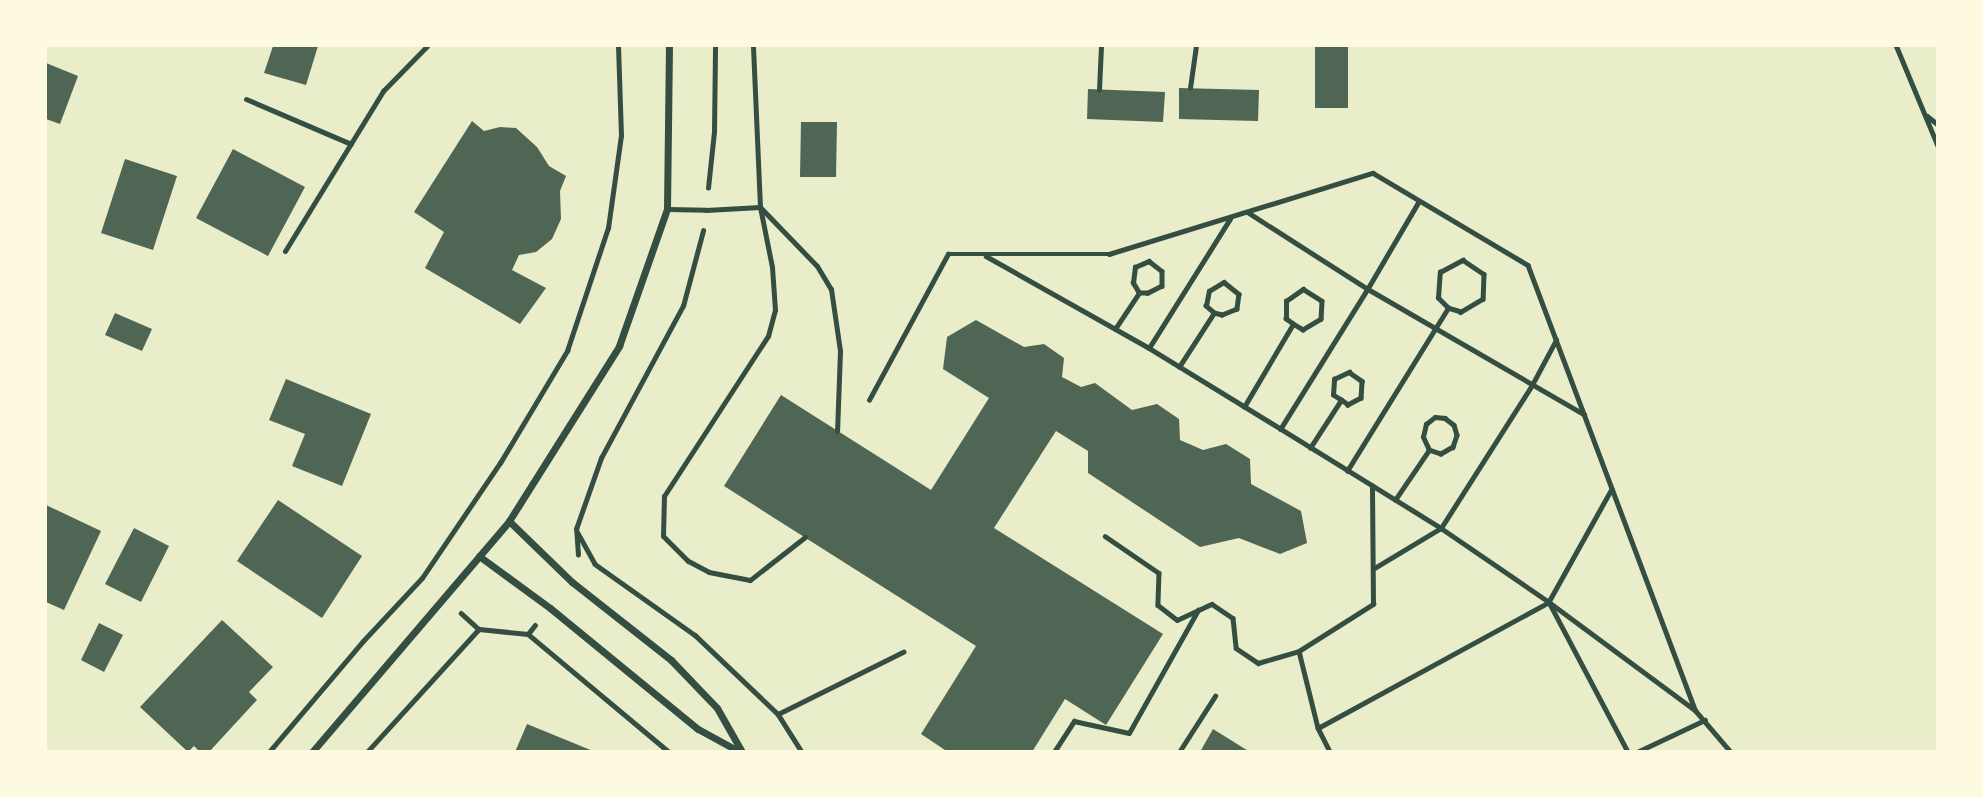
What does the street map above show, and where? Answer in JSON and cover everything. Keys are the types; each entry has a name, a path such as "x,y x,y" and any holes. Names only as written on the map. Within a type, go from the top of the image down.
{"street":[{"path":"312,751 509,521 620,346 667,208 669,46"},
{"path":"509,521 572,582 671,660 717,708 741,751"},
{"path":"480,556 550,608 698,729 741,751"}],"lane":[{"path":"285,251 383,91 427,46"},
{"path":"752,46 760,207 772,267 775,310 768,336 664,496 663,536 688,561 709,572 750,580 805,537"},
{"path":"1896,46 1937,147"},
{"path":"246,99 351,144"},
{"path":"1924,114 1937,124"},
{"path":"667,208 706,210 760,207 817,265 831,289 840,351 837,430"},
{"path":"1179,751 1215,696"}],"path":[{"path":"269,751 363,641 422,579 500,463 567,351 608,228 621,136 618,46"},
{"path":"715,46 714,132 706,210 683,306 601,458 576,529 595,564 695,635 778,714 802,751"},
{"path":"1100,90 1101,46"},
{"path":"1190,88 1196,46"},
{"path":"869,400 948,254 1109,254 1373,173 1528,265 1695,710"},
{"path":"1280,429 1419,202"},
{"path":"1248,212 1368,289 1584,414"},
{"path":"1149,348 1231,217"},
{"path":"986,256 1149,348 1441,528 1549,602 1695,710 1731,751"},
{"path":"1463,260 1484,274 1483,299 1461,312 1448,308 1438,298 1440,272 1463,260"},
{"path":"1115,329 1139,293 1162,286 1161,271 1149,261 1135,267 1133,283 1139,293"},
{"path":"1224,282 1239,294 1237,309 1222,316 1214,313 1206,306 1209,291 1224,282"},
{"path":"1303,289 1322,301 1321,319 1303,330 1293,324 1286,319 1286,301 1303,289"},
{"path":"1347,471 1448,308"},
{"path":"1179,367 1214,313"},
{"path":"1244,407 1293,324"},
{"path":"1373,569 1441,528 1532,385 1556,339"},
{"path":"1349,372 1362,381 1361,398 1348,405 1341,400 1333,395 1334,379 1349,372"},
{"path":"1310,448 1341,400"},
{"path":"1435,417 1446,418 1454,425 1457,435 1453,447 1441,454 1429,450 1423,437 1426,424 1435,417"},
{"path":"1395,500 1429,450"},
{"path":"1105,536 1159,573 1158,605 1177,620 1212,604 1233,618 1236,648 1258,663 1299,651 1373,604 1372,486"},
{"path":"1318,728 1549,602 1612,489"},
{"path":"1549,602 1628,751"},
{"path":"1054,751 1074,721 1129,733 1198,610"},
{"path":"367,751 479,629 528,634 669,751"},
{"path":"1299,651 1318,728 1330,751"},
{"path":"778,714 903,652"},
{"path":"1637,751 1705,720"}],"building":[{"path":"273,46 318,46 306,85 264,73"},
{"path":"1315,46 1348,46 1348,108 1315,108"},
{"path":"46,63 78,76 60,124 46,119"},
{"path":"1179,88 1259,90 1258,121 1179,119"},
{"path":"1088,89 1165,92 1163,122 1087,119"},
{"path":"472,121 484,131 500,127 516,128 537,147 549,166 566,176 560,191 561,219 552,239 536,252 519,255 512,270 546,288 520,324 425,268 444,232 414,212"},
{"path":"801,122 837,122 836,177 800,177"},
{"path":"233,149 305,187 268,256 196,218"},
{"path":"125,159 177,176 153,250 101,233"},
{"path":"115,313 152,329 142,351 105,335"},
{"path":"976,320 1024,347 1044,344 1064,358 1062,377 1081,387 1095,383 1132,410 1157,404 1179,419 1180,440 1203,450 1226,444 1250,459 1251,484 1301,511 1307,543 1280,554 1239,538 1200,547 1088,473 1088,451 1056,431 994,528 1163,634 1106,725 1065,699 1032,752 948,752 921,734 976,646 724,486 781,395 931,490 989,398 943,369 947,337"},
{"path":"286,379 371,414 342,486 292,466 305,434 269,420"},
{"path":"278,500 362,556 322,618 237,561"},
{"path":"46,505 101,531 64,610 46,602"},
{"path":"134,528 169,546 141,602 105,584"},
{"path":"222,620 273,667 249,692 257,700 209,752 200,752 194,746 188,752 140,707"},
{"path":"99,623 123,635 104,672 81,660"},
{"path":"527,724 593,751 593,752 515,752"},
{"path":"1213,729 1250,752 1200,752"}]}
